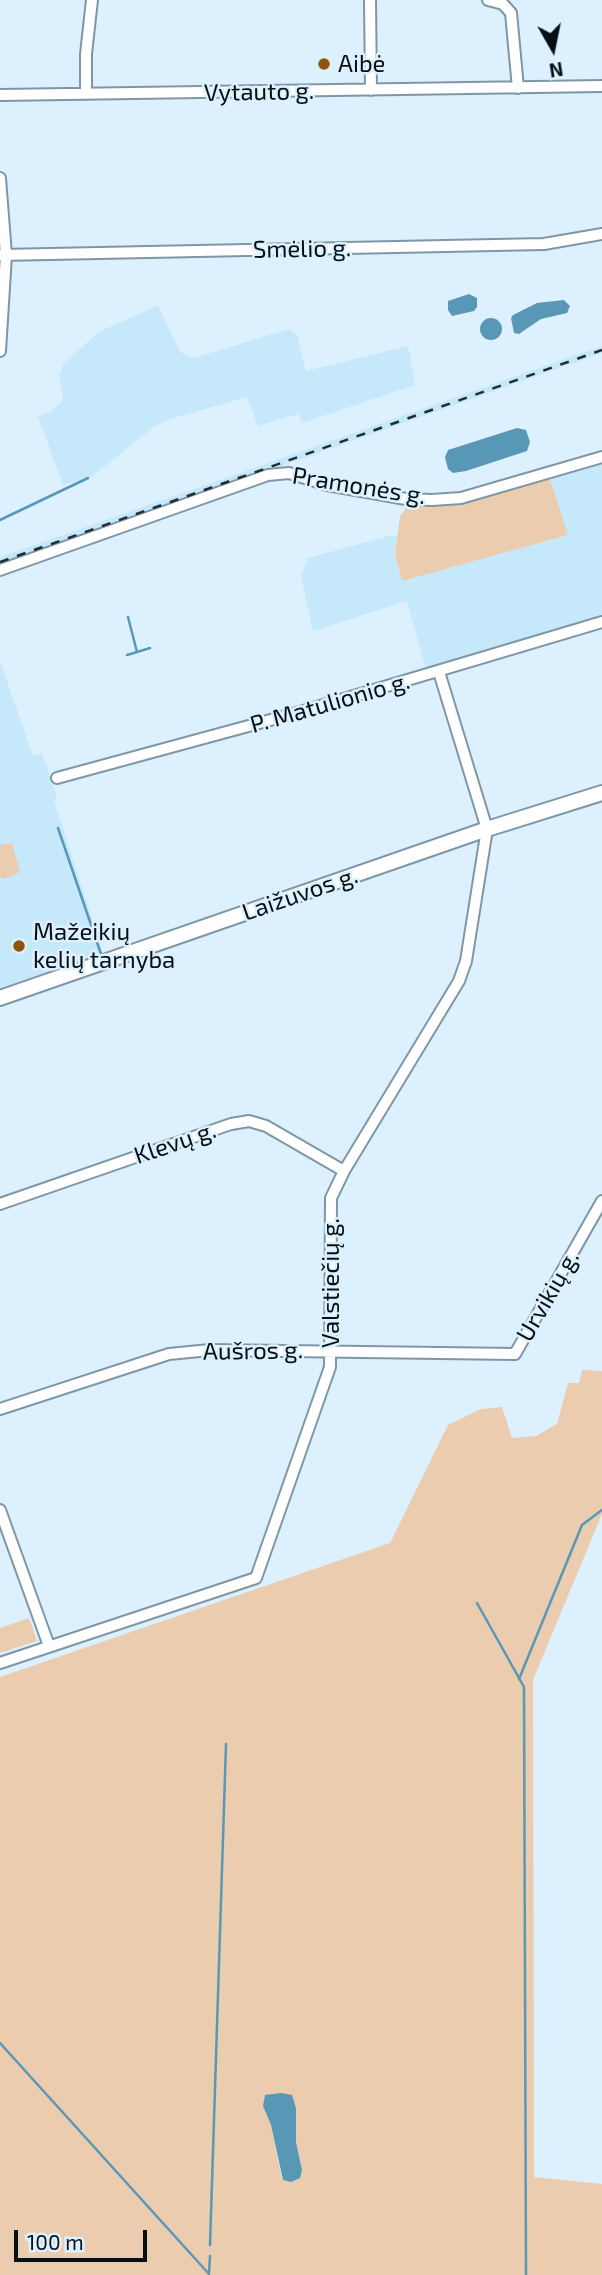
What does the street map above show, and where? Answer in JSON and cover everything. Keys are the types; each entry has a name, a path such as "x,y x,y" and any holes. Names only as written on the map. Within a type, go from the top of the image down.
{"main road":[{"name":"Laižuvos g.","path":"0,998 487,829 602,793"}],"street":[{"path":"86,94 86,54 92,0"},
{"path":"370,0 371,90"},
{"path":"488,0 503,4 511,13 518,88"},
{"name":"Vytauto g.","path":"0,95 602,86"},
{"path":"0,178 3,255 0,351"},
{"name":"Smėlio g.","path":"3,255 544,244 570,242 602,234"},
{"name":"Pramonės g.","path":"0,570 268,475 289,473 327,485 406,499 432,500 461,498 602,457"},
{"name":"P. Matulionio g.","path":"57,778 439,672 602,622"},
{"path":"439,672 487,829"},
{"name":"Valstiečių g.","path":"0,1663 256,1578 330,1367 331,1198 344,1171 459,981 468,948 487,829"},
{"name":"Klevų g.","path":"0,1204 231,1124 249,1121 266,1126 344,1171"},
{"name":"Urvikių g.","path":"515,1354 602,1201"},
{"name":"Aušros g.","path":"0,1409 169,1354 210,1350 332,1350 515,1354"},
{"path":"0,1510 49,1646"}],"shaded area":[{"path":"158,305 180,352 194,358 289,329 297,335 306,371 408,346 415,385 302,423 298,414 258,426 247,397 156,425 94,475 63,485 38,416 50,412 60,404 63,396 59,376 64,363 99,332"},
{"path":"602,346 602,353 0,565 0,557"},
{"path":"602,461 602,618 426,670 407,601 313,631 301,576 308,558 397,536 395,554 402,581 567,535 549,476"},
{"path":"549,476 568,535 402,581 395,554 400,516 409,505 442,504"},
{"path":"0,661 33,756 42,753 57,797 54,801 104,956 0,993"},
{"path":"12,843 20,872 4,879 0,877 0,845"},
{"path":"582,1370 602,1371 602,1514 533,1680 534,2177 602,2184 602,2275 0,2275 0,1677 390,1543 448,1425 481,1409 502,1407 512,1438 536,1436 557,1424 568,1383 579,1383","holes":["263,2106 296,2108 296,2142 302,2170 282,2180 271,2125"]},
{"path":"29,1618 37,1641 0,1653 0,1628"}],"water":[{"path":"469,294 477,298 474,311 452,316 448,310 448,301"},
{"path":"564,300 570,306 567,313 541,319 519,334 514,333 511,318 513,315 537,303"},
{"path":"491,318 499,321 502,329 499,337 491,340 483,337 480,329 483,321"},
{"path":"517,428 526,430 530,442 527,451 466,471 453,473 448,469 445,457 448,450"},
{"path":"265,2095 292,2095 296,2108 296,2142 302,2170 300,2178 291,2182 283,2180 271,2125 263,2106"}],"waterway":[{"path":"0,520 88,478"},
{"path":"128,617 137,652 150,648"},
{"path":"127,655 137,652"},
{"path":"58,828 101,954"},
{"path":"519,1679 582,1525 602,1510"},
{"path":"477,1603 524,1687 526,2275"},
{"path":"210,2245 226,1744"},
{"path":"0,2043 209,2274"},
{"path":"209,2273 210,2256"}],"railway":[{"path":"0,562 602,350"}],"place":[{"name":"Aibė","path":"324,64"},
{"name":"Mažeikių kelių tarnyba","path":"19,946"}]}
